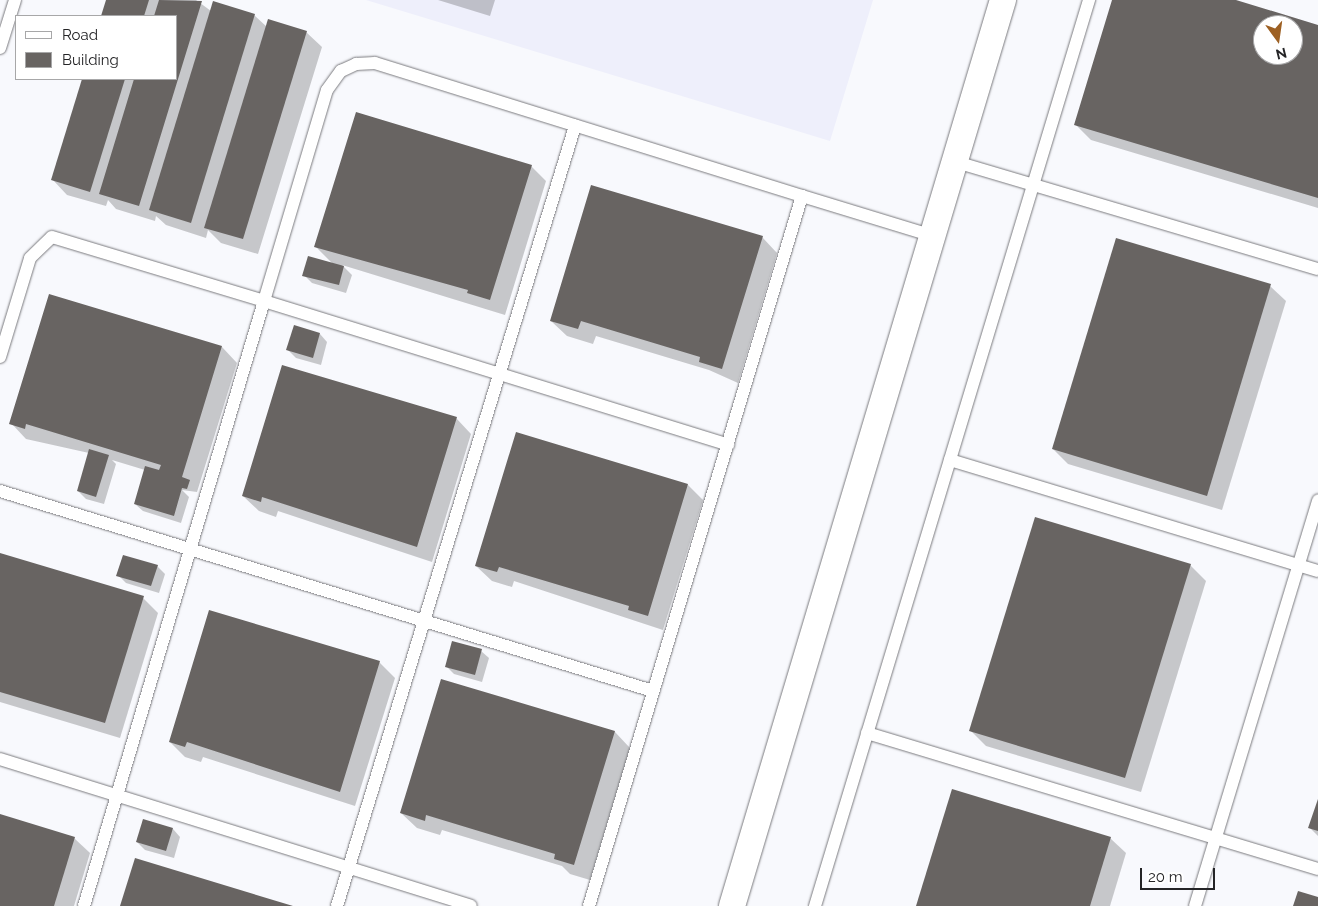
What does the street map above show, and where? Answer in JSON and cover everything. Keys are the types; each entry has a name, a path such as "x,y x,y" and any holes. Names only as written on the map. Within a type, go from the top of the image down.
{"street":[{"path":"732,906 1003,0"}],"lane":[{"path":"0,48 14,0"},
{"path":"815,906 1089,0"},
{"path":"84,906 327,90 341,71 375,63 933,236"},
{"path":"337,906 576,126"},
{"path":"956,162 1318,269"},
{"path":"589,906 802,196"},
{"path":"0,357 30,258 52,237 728,445"},
{"path":"950,460 1318,571"},
{"path":"0,491 654,691"},
{"path":"1195,906 1318,500"},
{"path":"868,733 1318,869"},
{"path":"0,760 471,906"}],"shaded area":[{"path":"366,0 873,0 830,141"}],"building":[{"path":"106,0 149,0 144,15 101,15"},
{"path":"159,0 202,1 178,79 178,15 154,15"},
{"path":"1112,0 1236,0 1285,15 1253,15 1253,65 1303,65 1303,20 1318,25 1318,198 1074,125"},
{"path":"213,1 255,14 191,223 149,210"},
{"path":"268,19 307,31 243,239 204,228"},
{"path":"82,80 125,80 90,192 51,180"},
{"path":"134,80 178,80 139,206 99,194"},
{"path":"356,112 532,165 490,300 467,293 468,290 314,247"},
{"path":"591,185 763,236 722,369 699,362 700,357 581,321 578,329 550,321"},
{"path":"1116,238 1271,284 1207,496 1052,449"},
{"path":"308,256 344,266 339,285 302,276"},
{"path":"49,294 222,346 182,477 190,480 187,489 182,488 174,516 134,504 145,466 159,470 161,465 26,424 25,429 9,424"},
{"path":"294,325 320,333 313,358 286,350"},
{"path":"282,365 457,417 417,547 262,497 261,502 242,496"},
{"path":"516,432 688,484 648,616 628,610 629,606 499,567 497,572 475,566"},
{"path":"89,449 109,455 96,497 77,491"},
{"path":"1035,517 1191,564 1125,778 969,731"},
{"path":"0,553 144,596 105,723 0,692"},
{"path":"123,555 158,565 151,586 116,576"},
{"path":"209,610 380,661 340,792 187,742 185,747 169,742"},
{"path":"452,641 482,649 475,675 445,667"},
{"path":"441,679 615,731 574,865 554,859 555,854 426,815 425,821 400,813"},
{"path":"952,789 1111,837 1090,906 916,906"},
{"path":"1318,799 1318,831 1308,828"},
{"path":"0,814 75,837 54,906 0,906"},
{"path":"143,819 173,828 166,851 136,842"},
{"path":"135,858 293,906 120,906"},
{"path":"1298,891 1318,897 1318,906 1293,906"}]}
